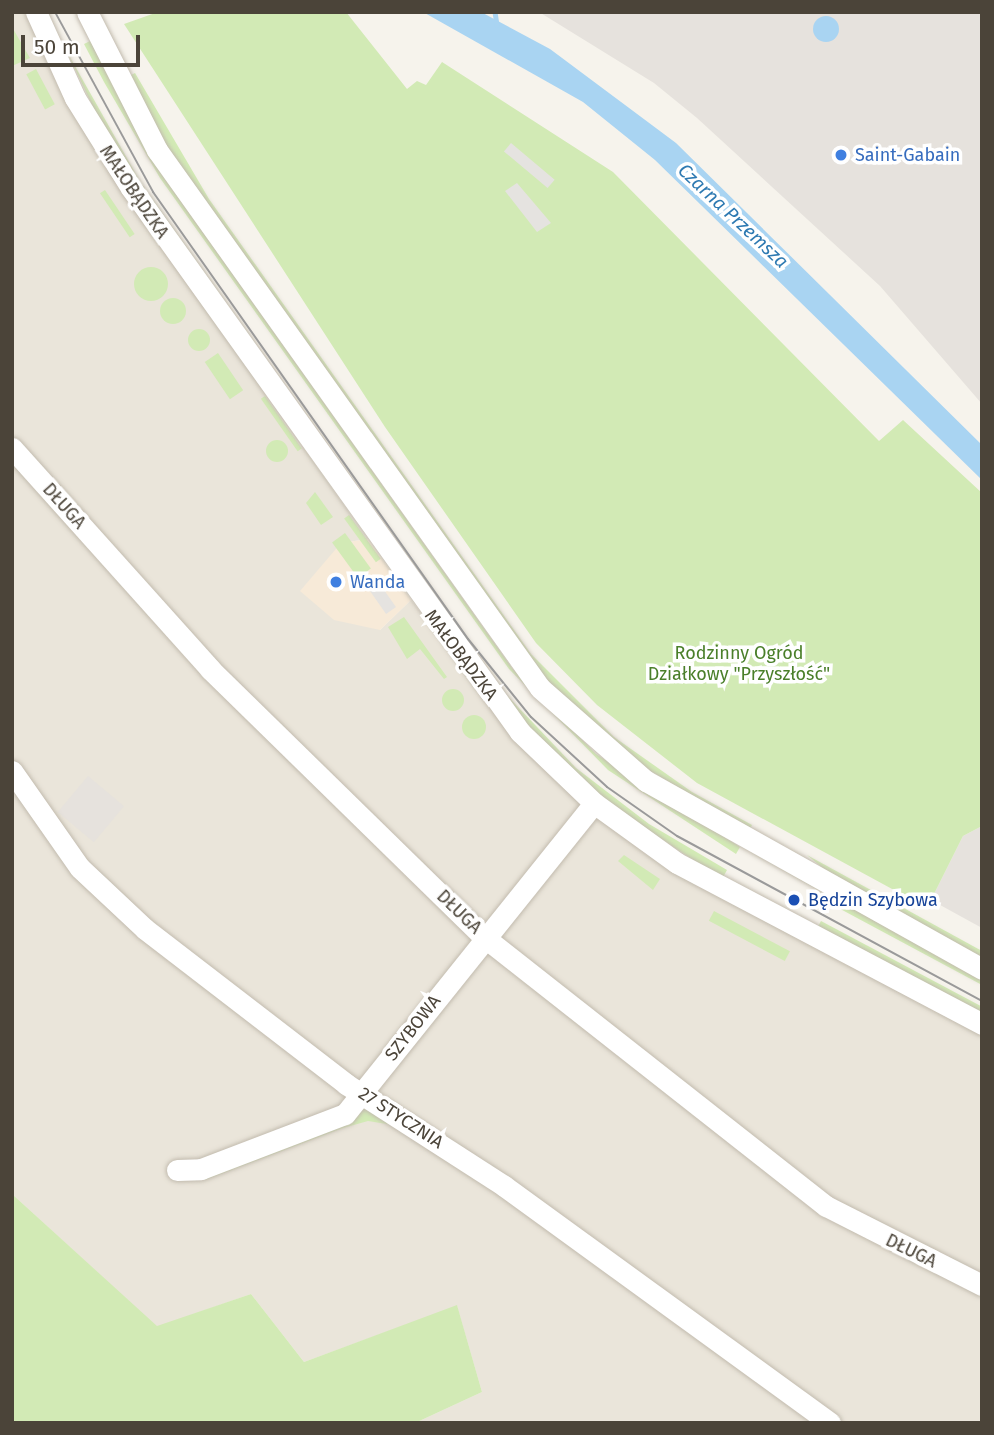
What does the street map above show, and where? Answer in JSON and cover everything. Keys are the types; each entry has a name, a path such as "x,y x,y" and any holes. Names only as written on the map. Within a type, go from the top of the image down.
{"street":[{"name":"MAŁOBĄDZKA","path":"36,12 74,95 131,188 425,608 520,732 594,803 720,888 982,1024"},
{"path":"87,12 157,150 540,688 646,781 982,968"},
{"name":"DŁUGA","path":"12,448 210,669 484,937 826,1206 982,1285"},
{"name":"27 STYCZNIA","path":"12,771 80,868 145,929 346,1084 364,1091 830,1423"},
{"name":"SZYBOWA","path":"177,1170 201,1169 328,1125 364,1091 484,937 594,803"}],"shaded area":[{"path":"12,12 24,12 154,237 368,539 341,543 380,630 411,600 520,742 891,987 982,1035 982,1423 415,1423 482,1392 457,1306 304,1362 251,1294 157,1327 12,1194"},
{"path":"539,12 982,12 982,404 880,286 697,118 654,83"},
{"path":"511,143 555,180 548,188 504,151"},
{"path":"517,183 551,223 537,232 505,191"},
{"path":"368,539 411,600 380,630 334,620 300,591 341,543"},
{"path":"377,580 396,607 386,614 367,587"},
{"path":"88,776 124,806 94,842 58,812"},
{"path":"982,826 982,928 931,900 963,836"}],"green space":[{"name":"Rodzinny Ogród Działkowy \"Przyszłość\"","path":"158,12 346,12 407,89 417,81 426,85 442,62 613,172 879,441 903,420 982,493 982,826 963,836 927,908 697,783 597,705 536,643 385,427 124,24"},
{"path":"12,27 30,58 12,66 14,32"},
{"path":"90,41 178,197 512,668 596,754 740,847 736,854 608,770 509,669 160,178 84,44"},
{"path":"67,52 141,183 496,684 576,768 649,824 727,870 722,879 608,803 522,722 145,196 104,130"},
{"path":"36,69 55,104 45,109 26,74"},
{"path":"135,73 209,199 531,654 614,737 692,792 752,825 749,830 629,758 556,693 167,147 129,76"},
{"path":"105,190 135,234 130,237 100,193"},
{"path":"151,267 163,272 168,284 163,296 151,301 139,296 134,284 139,272"},
{"path":"173,298 182,302 186,311 182,320 173,324 164,320 160,311 164,302"},
{"path":"199,329 207,332 210,340 207,348 199,351 191,348 188,340 191,332"},
{"path":"218,353 243,390 230,399 205,362"},
{"path":"265,396 302,448 298,451 261,399"},
{"path":"277,440 285,443 288,451 285,459 277,462 269,459 266,451 269,443"},
{"path":"315,492 333,517 321,525 306,503"},
{"path":"349,515 381,559 376,562 344,519"},
{"path":"345,533 371,569 358,578 332,542"},
{"path":"404,617 447,677 444,679 420,649 407,659 388,627"},
{"path":"449,689 457,689 464,696 464,704 457,711 449,711 442,704 442,696"},
{"path":"474,715 485,722 486,727 479,738 474,739 463,732 462,727 469,716"},
{"path":"749,852 982,978 982,985 831,904 833,898"},
{"path":"624,855 660,879 653,890 618,861"},
{"path":"807,855 982,951 982,959 835,878"},
{"path":"714,911 790,951 785,961 709,921"},
{"path":"821,921 982,1007 980,1012 818,926"},
{"path":"366,1102 393,1125 368,1121 343,1128 205,1180 203,1174"},
{"path":"12,1194 157,1326 251,1294 304,1362 457,1305 482,1392 415,1423 12,1423"}],"water":[{"name":"Czarna Przemsza","path":"423,12 481,12 550,49 676,143 982,445 982,480 655,160 583,102"},
{"path":"826,16 835,20 839,29 835,38 826,42 817,38 813,29 817,20"}],"waterway":[{"path":"495,12 497,25"}],"tram line":[{"path":"55,12 153,192 468,639 531,717 607,787 677,836 982,1001"}],"place":[{"name":"Saint-Gabain","path":"841,155"},
{"name":"Wanda","path":"336,582"},
{"name":"Będzin Szybowa","path":"794,900"}]}
